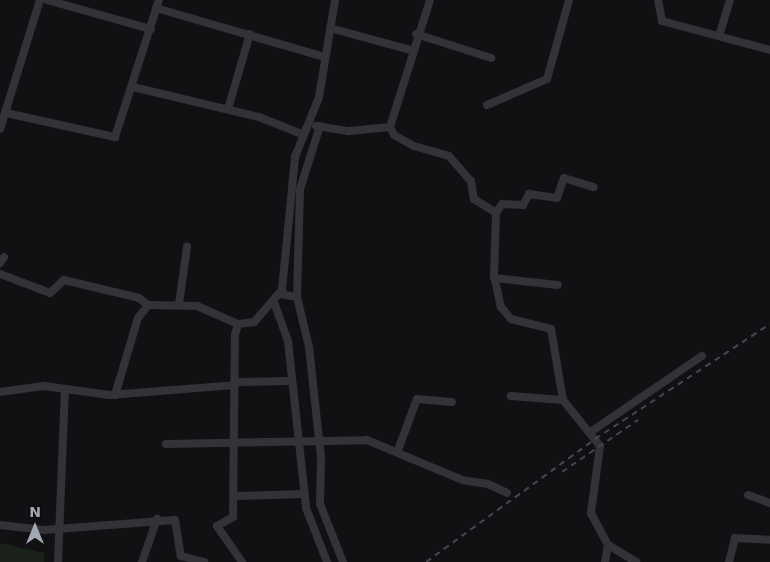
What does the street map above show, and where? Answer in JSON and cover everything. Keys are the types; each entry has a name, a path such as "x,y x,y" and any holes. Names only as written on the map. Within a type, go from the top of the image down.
{"street":[{"path":"1,124 40,0"},
{"path":"47,0 151,28"},
{"path":"6,113 115,137 133,87 159,0"},
{"path":"327,562 304,494 309,439 309,347 289,296 293,166 309,124 325,57 335,0"},
{"path":"430,0 416,34 390,127 397,138 414,146 449,156 471,180 474,199 496,213"},
{"path":"487,105 547,79 569,0"},
{"path":"658,0 662,21 770,50"},
{"path":"719,36 730,0"},
{"path":"156,8 325,57"},
{"path":"330,28 411,50"},
{"path":"228,109 250,34"},
{"path":"416,34 491,58"},
{"path":"133,87 228,109 304,135"},
{"path":"309,124 357,131 390,127"},
{"path":"289,296 300,190 320,126"},
{"path":"594,187 564,178 557,198 529,194 522,205 502,204 496,213 494,278 504,313 551,329 563,400 592,431 600,446 591,513 608,545 636,562"},
{"path":"178,304 187,248"},
{"path":"0,274 50,294 64,280 139,298 148,306 178,304 197,306 238,324 250,324 274,302 289,296"},
{"path":"494,278 558,285"},
{"path":"274,302 288,341 290,381 309,439 320,504 343,562"},
{"path":"116,395 138,318 148,306"},
{"path":"238,324 234,384 235,440 232,519 217,526 242,562"},
{"path":"592,431 702,356"},
{"path":"0,392 44,386 116,395 234,384 290,381"},
{"path":"58,562 65,389"},
{"path":"511,396 563,400"},
{"path":"398,450 417,399 452,402"},
{"path":"166,444 235,440 367,440 398,450 462,480 488,484 506,493"},
{"path":"234,496 304,494"},
{"path":"748,495 770,503"},
{"path":"142,562 157,519"},
{"path":"0,525 60,529 157,519 175,520 181,556 204,562"},
{"path":"729,562 735,538 770,540"},
{"path":"605,562 608,545"}],"shaded area":[{"path":"0,543 44,553 44,562 0,562"}],"railway":[{"path":"426,562 595,439 770,324"},
{"path":"562,472 638,420"}]}
